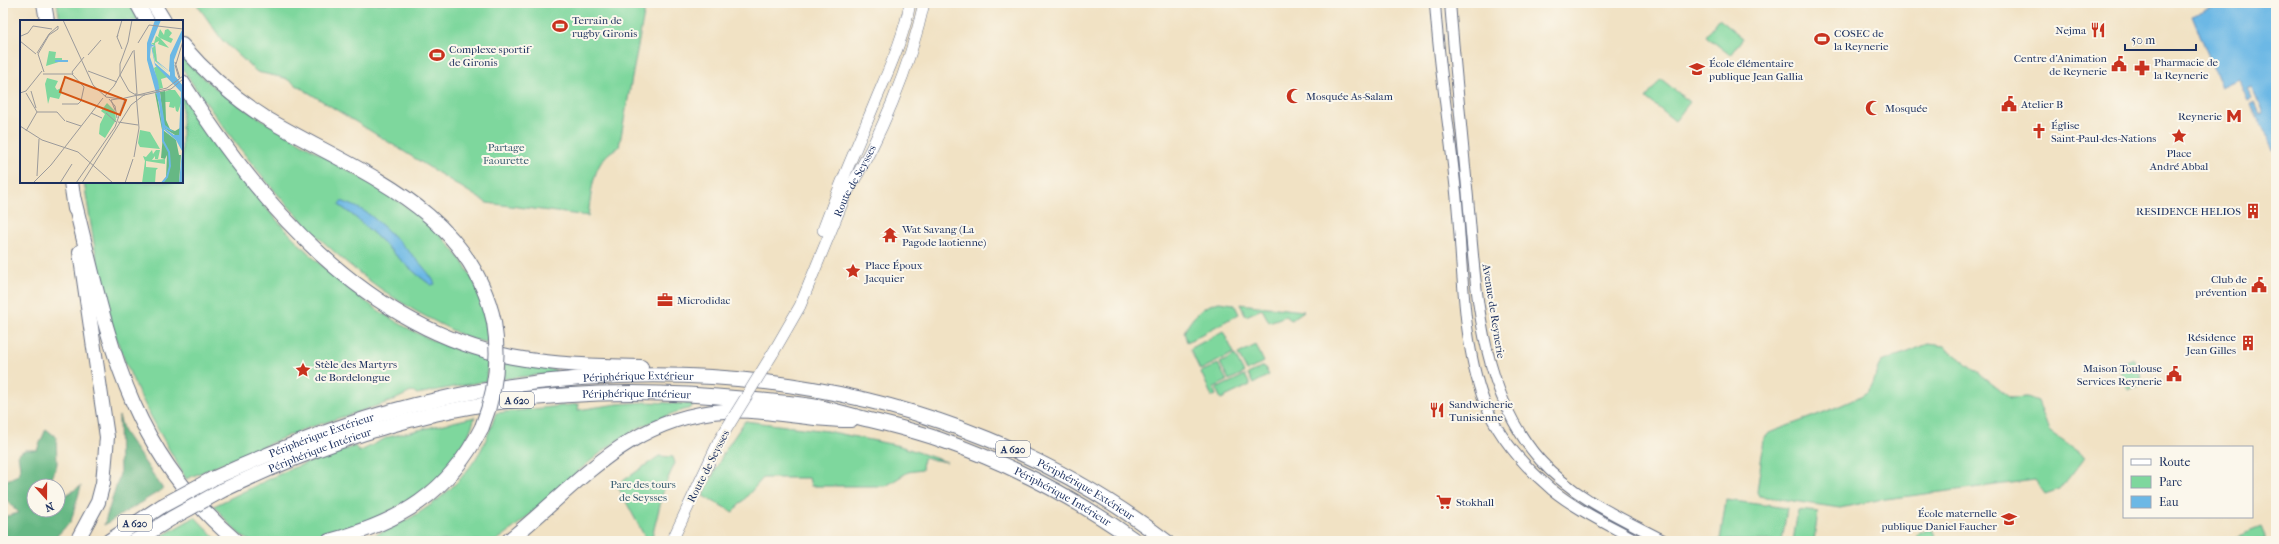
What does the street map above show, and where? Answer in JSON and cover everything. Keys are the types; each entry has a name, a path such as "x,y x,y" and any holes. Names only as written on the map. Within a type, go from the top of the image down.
{"highway":[{"path":"44,3 47,20"},
{"path":"138,3 146,20"},
{"path":"153,3 163,20"},
{"path":"183,46 213,79 242,102 298,137 385,184 416,205 438,224 468,258 488,298 494,322 497,348 496,370 491,400 482,427 463,460 438,489 415,506 368,529 329,541"},
{"path":"183,84 222,143 278,211 316,250 345,276 395,311 416,323 456,340 511,357 569,365 642,367 659,374"},
{"path":"71,183 83,286 107,437 103,483 95,507 77,541"},
{"path":"74,200 104,325 129,397 146,432 171,472 195,503 236,541"},
{"name":"Périphérique Extérieur","path":"109,541 162,506 212,479 320,434 383,413 428,402 516,386 596,378 659,374 734,378 801,386 844,394 921,414 1004,445 1070,478 1130,515 1166,541"},
{"name":"Périphérique Intérieur","path":"135,541 172,518 221,491 306,453 386,427 479,406 556,395 635,392 691,394 826,408 944,440 1000,463 1085,507 1136,541"},
{"path":"508,541 584,473 614,449 639,434 668,422 700,414 724,411 752,411 832,420 867,419"}],"main road":[{"name":"Route de Seysses","path":"773,353 806,276 836,194 891,66 903,31 910,3"},
{"name":"Route de Seysses","path":"672,541 719,441 800,306 846,194 856,178 884,118 915,36 924,3"}],"street":[{"path":"1435,3 1457,199 1469,335 1476,377 1484,402 1493,420 1516,453 1551,489 1588,513 1638,541"},
{"name":"Avenue de Reynerie","path":"1450,3 1474,257 1486,348 1503,399 1527,443 1566,485 1599,506 1665,541"}],"green space":[{"path":"57,3 130,3 138,20 60,20"},
{"name":"Complexe sportif de Gironis","path":"196,3 646,3 619,147 610,152 598,167 592,186 588,216 487,203 285,78 257,72 222,40"},
{"path":"1719,19 1743,38 1730,55 1706,36"},
{"path":"183,57 203,78 227,97 323,156 369,182 404,205 436,231 463,262 473,280 484,310 488,342 475,340 462,335 399,301 362,275 329,247 297,216 268,183 183,69","holes":["339,205 387,231 431,278 431,285 407,266 363,224"]},
{"path":"1661,79 1690,102 1675,121 1646,98"},
{"path":"183,96 241,177 275,218 312,256 352,291 394,321 440,343 488,358 486,381 417,394 413,391 392,401 302,430 186,479 140,396 125,361 106,304 84,183 183,183"},
{"path":"1219,302 1234,304 1239,314 1187,342 1184,332 1194,317 1207,306"},
{"path":"1240,304 1304,311 1291,320 1286,316 1269,322 1262,309 1246,316"},
{"path":"1223,331 1234,353 1200,370 1190,349"},
{"path":"1928,344 1944,346 2010,398 2027,397 2038,401 2049,431 2085,457 2060,489 2045,494 2035,480 1878,500 1840,508 1759,496 1757,492 1764,439 1769,433 1838,407 1862,395 1871,387 1881,362"},
{"path":"1256,345 1264,362 1247,371 1238,354"},
{"path":"1235,355 1244,373 1229,380 1220,363"},
{"path":"2133,358 2144,384 2128,390 2118,364"},
{"path":"505,362 556,370 555,373 503,379"},
{"path":"1218,364 1227,381 1213,388 1216,395 1212,397 1201,372"},
{"path":"1264,366 1269,375 1253,384 1248,374"},
{"path":"1245,375 1250,385 1221,399 1216,389"},
{"path":"647,402 693,404 691,408 660,418 632,432 608,447 521,522 496,541 359,541 412,517 444,495 458,481 481,450 496,413 579,404 578,410 617,404"},
{"path":"119,416 124,432 163,489 104,525 120,474"},
{"path":"475,417 468,437 458,455 449,467 434,482 416,496 395,508 349,528 302,540 255,542 243,537 214,506 290,469 355,446 359,452 388,437"},
{"path":"745,421 827,431 900,446 947,462 923,458 922,470 908,472 886,486 811,486 809,478 763,478 733,512 703,496 724,452"},
{"path":"46,429 56,437 57,464 52,478 26,478 26,518 66,518 66,495 81,486 71,521 52,541 3,541 5,535 3,532 3,517 19,513 3,496 3,482 18,475 20,468 18,454 25,450 37,450"},
{"name":"Parc des tours de Seysses","path":"659,456 673,457 675,463 665,485 651,541 647,541 617,485"},
{"path":"1726,500 1787,508 1782,541 1720,540"},
{"path":"1798,510 1818,512 1814,541 1793,541"},
{"path":"195,517 218,541 153,541"},
{"path":"2261,527 2267,541 2226,541"},
{"path":"1932,528 1937,541 1919,541 1916,535"}],"water":[{"path":"2226,3 2276,3 2276,149 2273,150 2250,104 2254,103 2259,114 2263,113 2251,86 2247,88 2252,99 2248,101 2238,79 2221,87 2192,15"},
{"path":"341,201 360,209 377,221 416,259 432,278 435,284 431,285 407,266 363,224 339,205"}],"place":[{"name":"Terrain de rugby Gironis","path":"560,26"},
{"name":"Nejma","path":"2098,30"},
{"name":"COSEC de la Reynerie","path":"1822,39"},
{"name":"Complexe sportif de Gironis","path":"437,55"},
{"name":"Centre d'Animation de Reynerie","path":"2119,64"},
{"name":"Pharmacie de la Reynerie","path":"2142,68"},
{"name":"École élémentaire publique Jean Gallia","path":"1697,69"},
{"name":"Mosquée As-Salam","path":"1294,96"},
{"name":"Atelier B","path":"2009,104"},
{"name":"Mosquée","path":"1873,108"},
{"name":"Reynerie","path":"2234,116"},
{"name":"Église Saint-Paul-des-Nations","path":"2039,131"},
{"name":"Place André Abbal","path":"2179,136"},
{"name":"RESIDENCE HELIOS","path":"2253,211"},
{"name":"Wat Savang (La Pagode laotienne)","path":"890,235"},
{"name":"Place Époux Jacquier","path":"853,271"},
{"name":"Club de prévention","path":"2259,285"},
{"name":"Microdidac","path":"665,300"},
{"name":"Résidence Jean Gilles","path":"2248,343"},
{"name":"Stèle des Martyrs de Bordelongue","path":"303,370"},
{"name":"Maison Toulouse Services Reynerie","path":"2174,374"},
{"name":"Sandwicherie Tunisienne","path":"1437,410"},
{"name":"Stokhall","path":"1444,502"},
{"name":"École maternelle publique Daniel Faucher","path":"2009,519"}],"park label":[{"name":"Partage Faourette","path":"506,153"}]}
